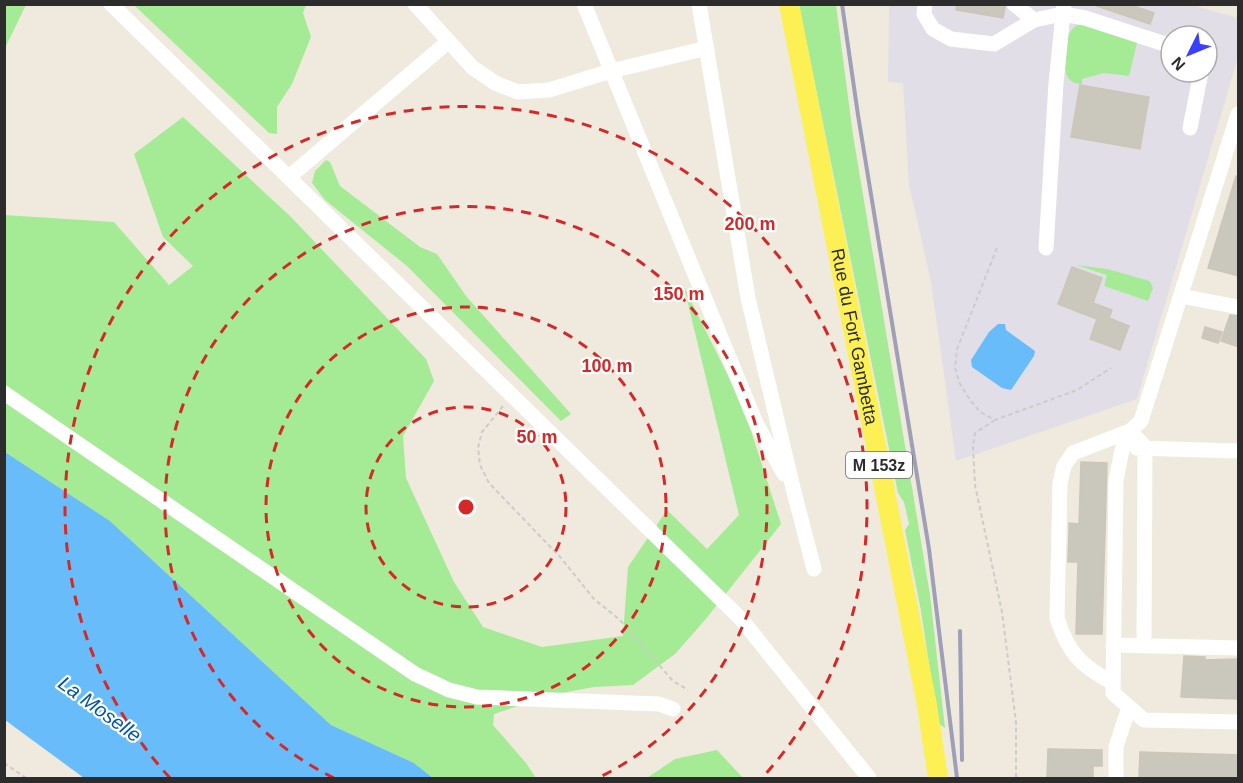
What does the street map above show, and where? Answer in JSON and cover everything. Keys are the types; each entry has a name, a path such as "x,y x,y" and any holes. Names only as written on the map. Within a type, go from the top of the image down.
{"main road":[{"path":"777,4 790,75 818,153"},
{"name":"Rue du Fort Gambetta","path":"789,4 927,705 938,777"}],"lane":[{"path":"111,4 741,619 869,778"},
{"path":"415,4 472,67 495,83 518,92 549,90 611,71 707,48"},
{"path":"584,4 756,423 794,492"},
{"path":"699,4 748,298 814,569"},
{"path":"925,4 924,14 933,28 951,39 994,44 1034,20 1063,9 1159,42"},
{"path":"1014,4 1034,20"},
{"path":"1046,248 1063,9"},
{"path":"289,177 448,41"},
{"path":"1190,128 1199,84"},
{"path":"1113,683 1090,671 1075,656 1063,638 1057,618 1060,483 1064,466 1073,453 1130,431 1141,421 1239,114"},
{"path":"1181,296 1239,307"},
{"path":"4,393 423,678 449,690 477,698 659,704 673,709"},
{"path":"1130,431 1145,447 1144,646"},
{"path":"1130,431 1122,450 1116,480 1113,693 1144,720 1239,722"},
{"path":"1122,450 1145,447 1239,451"},
{"path":"1113,645 1239,648"},
{"path":"1116,778 1116,747 1128,707"}],"path":[{"path":"995,420 980,412 970,400 960,384 955,368 957,349 997,248"},
{"path":"1016,778 1016,722 1002,612 974,475 975,433 995,420 1077,390 1111,368"},
{"path":"512,395 482,432 478,448 480,465 489,483 561,558 594,599 620,620 673,681 688,690"},
{"path":"4,763 26,778"}],"shaded area":[{"path":"1189,4 1238,18 1238,57 1137,399 956,461 931,282 909,185 903,83 888,82 889,5"}],"green space":[{"path":"4,5 26,5 5,48"},
{"path":"134,5 306,5 303,13 311,37 292,84 277,107 277,134 269,133"},
{"path":"799,5 836,5 853,135 930,595 945,728 938,723 921,611 905,530 909,524 904,502 898,493"},
{"path":"1083,23 1138,39 1129,76 1104,73 1082,79 1082,84 1075,83 1067,77 1065,67 1068,38 1073,28"},
{"path":"183,117 291,217 426,359 434,381 403,436 406,478 454,582 483,627 542,647 623,636 628,567 667,510 707,549 739,515 684,287 743,406 781,524 675,654 633,685 594,687 551,695 494,714 493,725 536,778 433,778 414,763 331,725 110,521 5,452 4,215 114,222 169,285 193,266 163,237 134,154"},
{"path":"326,160 330,162 340,186 420,247 437,254 466,296 571,414 561,421 407,266 325,200 312,183 315,171"},
{"path":"1076,265 1107,269 1150,281 1153,288 1148,301 1104,286 1107,275"},
{"path":"717,750 743,778 647,778 675,759"}],"water":[{"path":"998,324 1005,324 1006,330 1035,351 1011,390 1002,388 972,367 971,360 989,332"},
{"name":"La Moselle","path":"5,452 110,521 331,725 414,763 433,778 84,778 5,720"}],"building":[{"path":"957,4 1005,4 1005,7 1003,18 956,10"},
{"path":"1098,4 1128,4 1154,13 1150,24 1097,6"},
{"path":"1080,85 1149,97 1140,149 1071,137"},
{"path":"1236,176 1239,176 1239,276 1208,268"},
{"path":"1072,267 1102,278 1093,303 1112,310 1109,318 1129,326 1120,350 1090,339 1097,319 1058,304"},
{"path":"1230,315 1239,316 1239,347 1221,341"},
{"path":"1205,327 1222,332 1218,343 1202,338"},
{"path":"1081,462 1107,463 1102,634 1076,634 1078,562 1068,562 1069,523 1079,524"},
{"path":"1184,656 1205,657 1205,660 1239,659 1239,699 1181,697"},
{"path":"1048,749 1102,750 1102,766 1093,766 1093,778 1047,778"},
{"path":"1140,752 1239,755 1239,778 1139,778"}],"railway":[{"path":"842,4 929,549 957,778"},
{"path":"960,631 962,760"}]}
